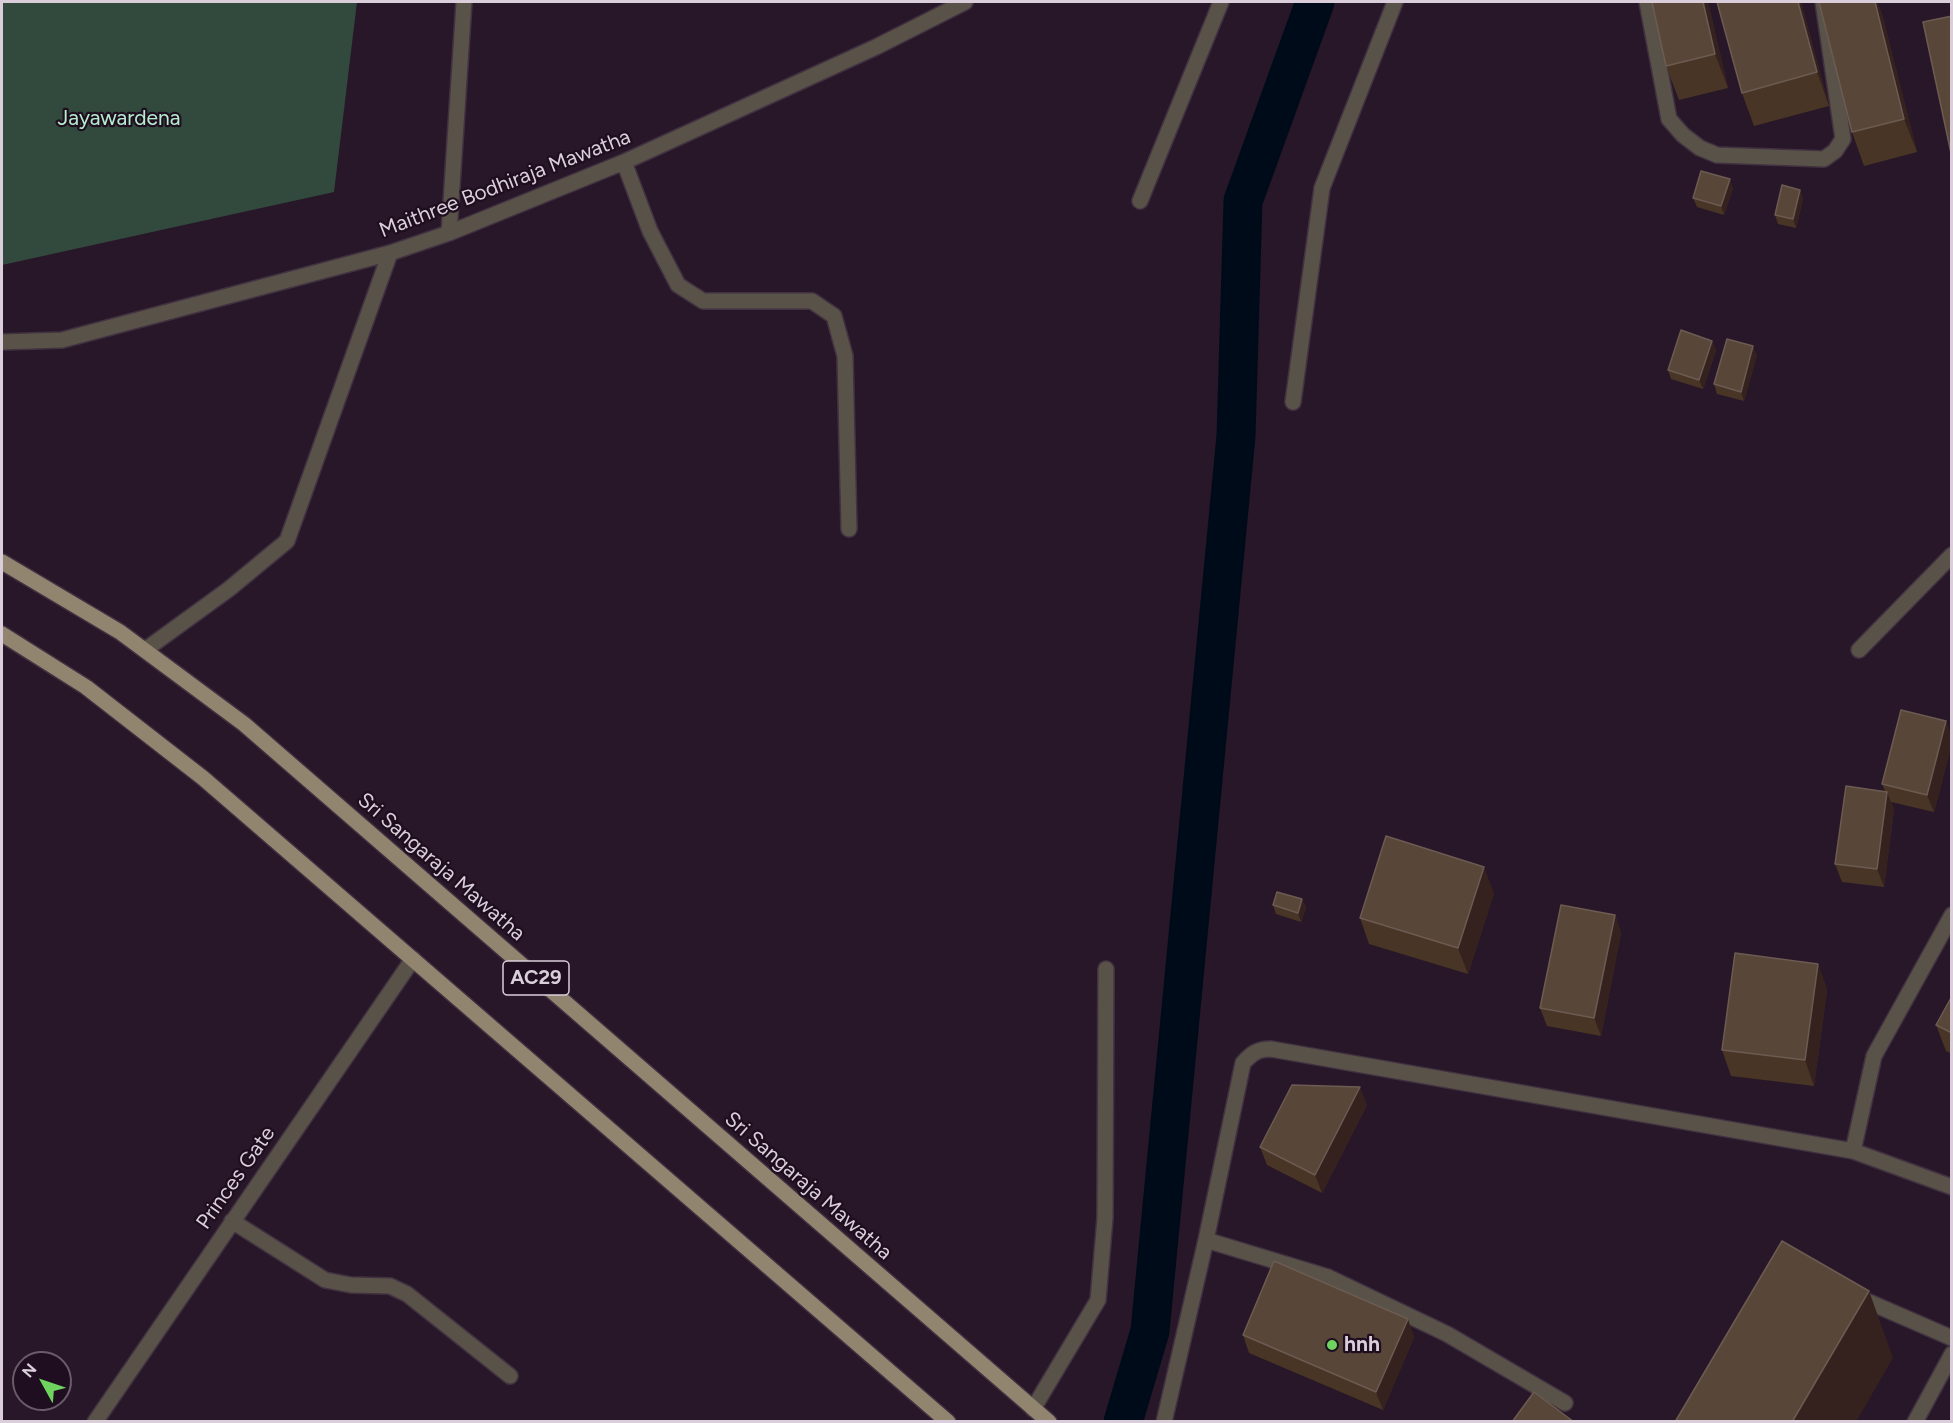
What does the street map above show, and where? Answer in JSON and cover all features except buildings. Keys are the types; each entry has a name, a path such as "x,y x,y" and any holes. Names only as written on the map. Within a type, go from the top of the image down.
{"main road":[{"name":"Sri Sangaraja Mawatha","path":"2,562 120,632 244,724 1049,1422"},
{"path":"2,634 86,687 203,778 948,1422"}],"street":[{"path":"449,233 464,2"},
{"name":"Maithree Bodhiraja Mawatha","path":"2,342 62,340 390,253 449,233 624,162 876,47 965,2"},
{"path":"1140,201 1221,2"},
{"path":"1293,402 1322,188 1395,2"},
{"path":"1647,2 1669,119 1683,135 1700,148 1717,155 1824,159 1835,151 1843,139 1823,2"},
{"path":"624,162 650,231 678,285 703,301 812,301 834,316 845,356 849,529"},
{"path":"145,650 229,589 287,541 390,253"},
{"path":"1859,650 1952,555"},
{"path":"1853,1151 1874,1056 1952,915"},
{"name":"Princes Gate","path":"95,1422 412,959"},
{"path":"1033,1409 1098,1300 1105,1218 1106,969"},
{"path":"1164,1422 1206,1240 1243,1063 1259,1049 1271,1049 1853,1151 1952,1187"},
{"path":"232,1221 325,1280 351,1285 390,1286 407,1294 510,1376"},
{"path":"1206,1240 1328,1277 1447,1334 1565,1403"},
{"path":"1836,1288 1952,1338"},
{"path":"1915,1422 1952,1353"}],"green space":[{"name":"Jayawardena","path":"2,2 357,2 334,192 2,265"}],"waterway":[{"path":"1123,1422 1150,1331 1236,436 1243,201 1315,2"}],"place":[{"name":"hnh","path":"1332,1345"}]}
